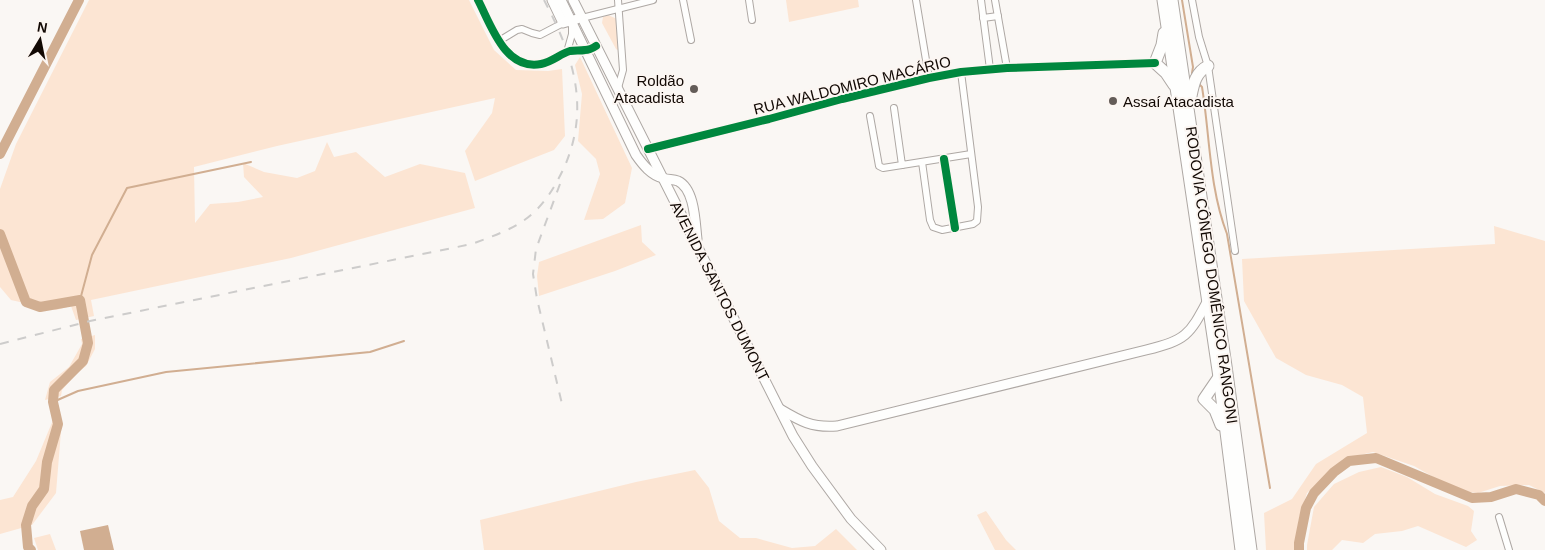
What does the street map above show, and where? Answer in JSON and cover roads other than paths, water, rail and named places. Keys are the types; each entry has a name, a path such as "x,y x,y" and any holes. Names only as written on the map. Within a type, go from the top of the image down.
{"highway":[{"name":"RODOVIA CÔNEGO DOMÊNICO RANGONI","path":"1163,0 1219,377 1241,550"},
{"name":"RODOVIA CÔNEGO DOMÊNICO RANGONI","path":"1172,0 1251,550"},
{"path":"1166,17 1162,45 1154,63 1166,73 1176,88"},
{"path":"1188,113 1194,82 1200,71 1208,66"},
{"path":"1219,377 1204,399 1218,415 1228,469 1232,476"}],"main road":[{"path":"552,0 585,50 636,155 647,169 663,178 681,182 690,195 694,208 698,244"},
{"path":"561,0 567,22"},
{"name":"AVENIDA SANTOS DUMONT","path":"574,0 793,436 812,466 851,519 881,550"},
{"path":"567,22 582,18"},
{"path":"780,409 804,423 821,427 837,426 1155,348 1176,342 1189,333 1208,300"}],"street":[{"path":"478,0 507,53 520,62 535,65 549,62 567,52 585,50 596,46"},
{"path":"618,0 622,70 618,88"},
{"path":"582,18 653,0"},
{"path":"683,0 691,40"},
{"path":"749,0 752,20"},
{"path":"916,0 929,78"},
{"path":"981,0 990,69"},
{"path":"996,0 1007,68"},
{"path":"1192,0 1199,37 1208,66 1234,252"},
{"path":"983,18 998,16"},
{"path":"499,41 516,30 522,29 540,35 567,22 572,34 567,52"},
{"name":"RUA WALDOMIRO MACÁRIO","path":"648,149 929,78 961,72 1007,68 1154,63"},
{"path":"922,162 930,220 933,227 942,230 973,224 977,221 978,207 961,72"},
{"path":"894,108 902,165"},
{"path":"870,116 877,162 879,166 884,168 971,154"},
{"path":"944,159 955,228"},
{"path":"1499,517 1509,550"}],"waterway":[{"path":"0,154 79,0"},
{"path":"1182,0 1193,75"},
{"path":"1199,84 1202,87 1205,105 1213,180 1227,234 1270,488"},
{"path":"80,300 92,255 127,188 251,162"},
{"path":"0,234 26,302 40,307 80,300 88,343 83,361 54,390 53,402 58,424 47,462 44,489 32,506 26,525 28,547 31,550"},
{"path":"53,402 78,391 166,372 370,352 404,341"},
{"path":"1299,550 1306,508 1314,493 1334,472 1349,461 1376,458 1472,498 1491,497 1516,489 1539,495 1545,501"}],"railway":[{"path":"0,344 90,321 472,244 518,224 537,209 553,188 563,170 576,126 577,104 571,63 564,42 544,0"},
{"path":"560,184 536,249 533,274 537,299 562,404"}],"place":[{"name":"Roldão Atacadista","path":"694,89"},
{"name":"Assaí Atacadista","path":"1113,101"}]}
